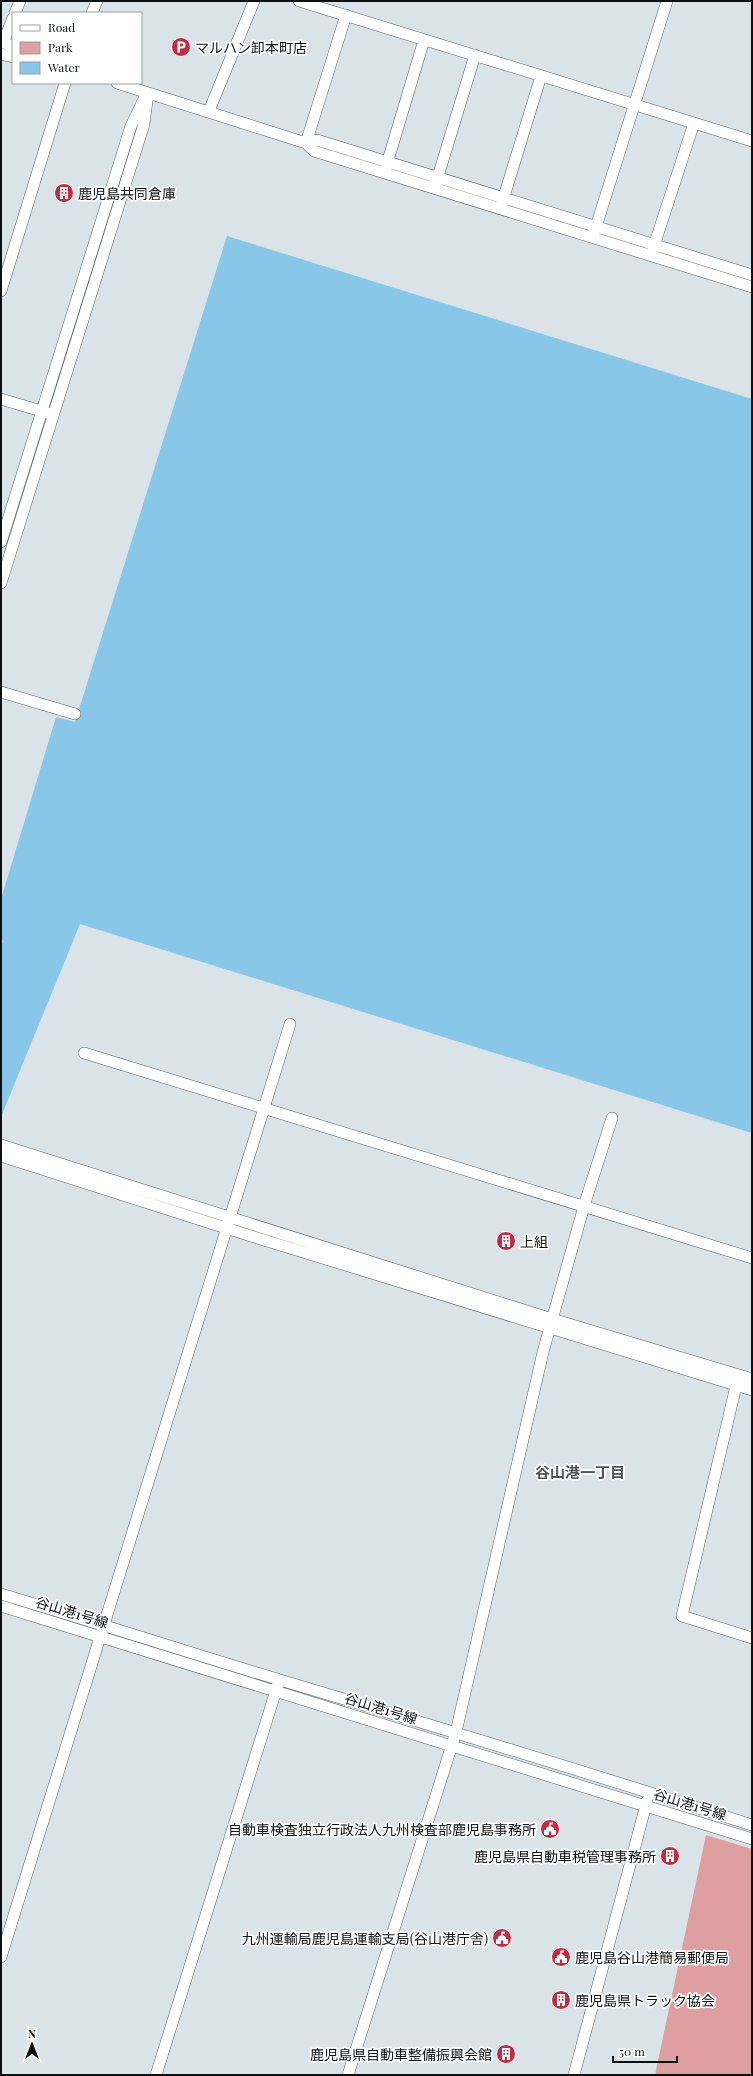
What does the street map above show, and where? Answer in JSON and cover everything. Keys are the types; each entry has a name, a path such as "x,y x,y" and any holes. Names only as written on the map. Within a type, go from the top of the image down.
{"street":[{"path":"15,12 20,1"},
{"path":"92,12 97,1"},
{"path":"209,112 254,1"},
{"path":"299,1 752,141"},
{"path":"593,238 667,1"},
{"path":"306,143 346,15"},
{"path":"12,21 4,46 12,56"},
{"path":"386,167 424,40"},
{"path":"434,188 475,55"},
{"path":"500,209 541,76"},
{"path":"1,291 65,84"},
{"path":"120,84 306,143 314,151 438,177 752,275"},
{"path":"1,542 131,126 148,92"},
{"path":"1,583 3,567 53,415 144,124 148,92"},
{"path":"651,256 694,123"},
{"path":"386,167 434,188 752,287"},
{"path":"1,399 53,415"},
{"path":"1,692 75,714"},
{"path":"1,1957 290,1024"},
{"path":"84,1052 752,1258"},
{"path":"348,2075 456,1732 550,1324 584,1206 612,1118"},
{"path":"1,1145 231,1216 550,1324 752,1390"},
{"path":"1,1156 227,1229 550,1324 752,1379"},
{"path":"736,1386 682,1616 752,1638"},
{"name":"谷山港1号線","path":"1,1594 279,1680 456,1732 752,1825"},
{"name":"谷山港1号線","path":"1,1606 752,1839"},
{"path":"156,2075 279,1680"},
{"path":"574,2075 649,1792"}],"green space":[{"path":"706,1835 752,1849 752,2075 655,2075"}],"water":[{"path":"227,236 752,399 752,1133 80,924 1,1117 1,946 3,941 1,939 1,899 56,717 75,722"}],"place":[{"name":"マルハン卸本町店","path":"181,47"},
{"name":"鹿児島共同倉庫","path":"64,193"},
{"name":"上組","path":"506,1241"},
{"name":"自動車検査独立行政法人九州検査部鹿児島事務所","path":"550,1829"},
{"name":"鹿児島県自動車税管理事務所","path":"670,1856"},
{"name":"九州運輸局鹿児島運輸支局(谷山港庁舎)","path":"502,1938"},
{"name":"鹿児島谷山港簡易郵便局","path":"561,1957"},
{"name":"鹿児島県トラック協会","path":"561,2000"},
{"name":"鹿児島県自動車整備振興会館","path":"506,2054"}],"district":[{"name":"谷山港一丁目","path":"580,1472"}]}
